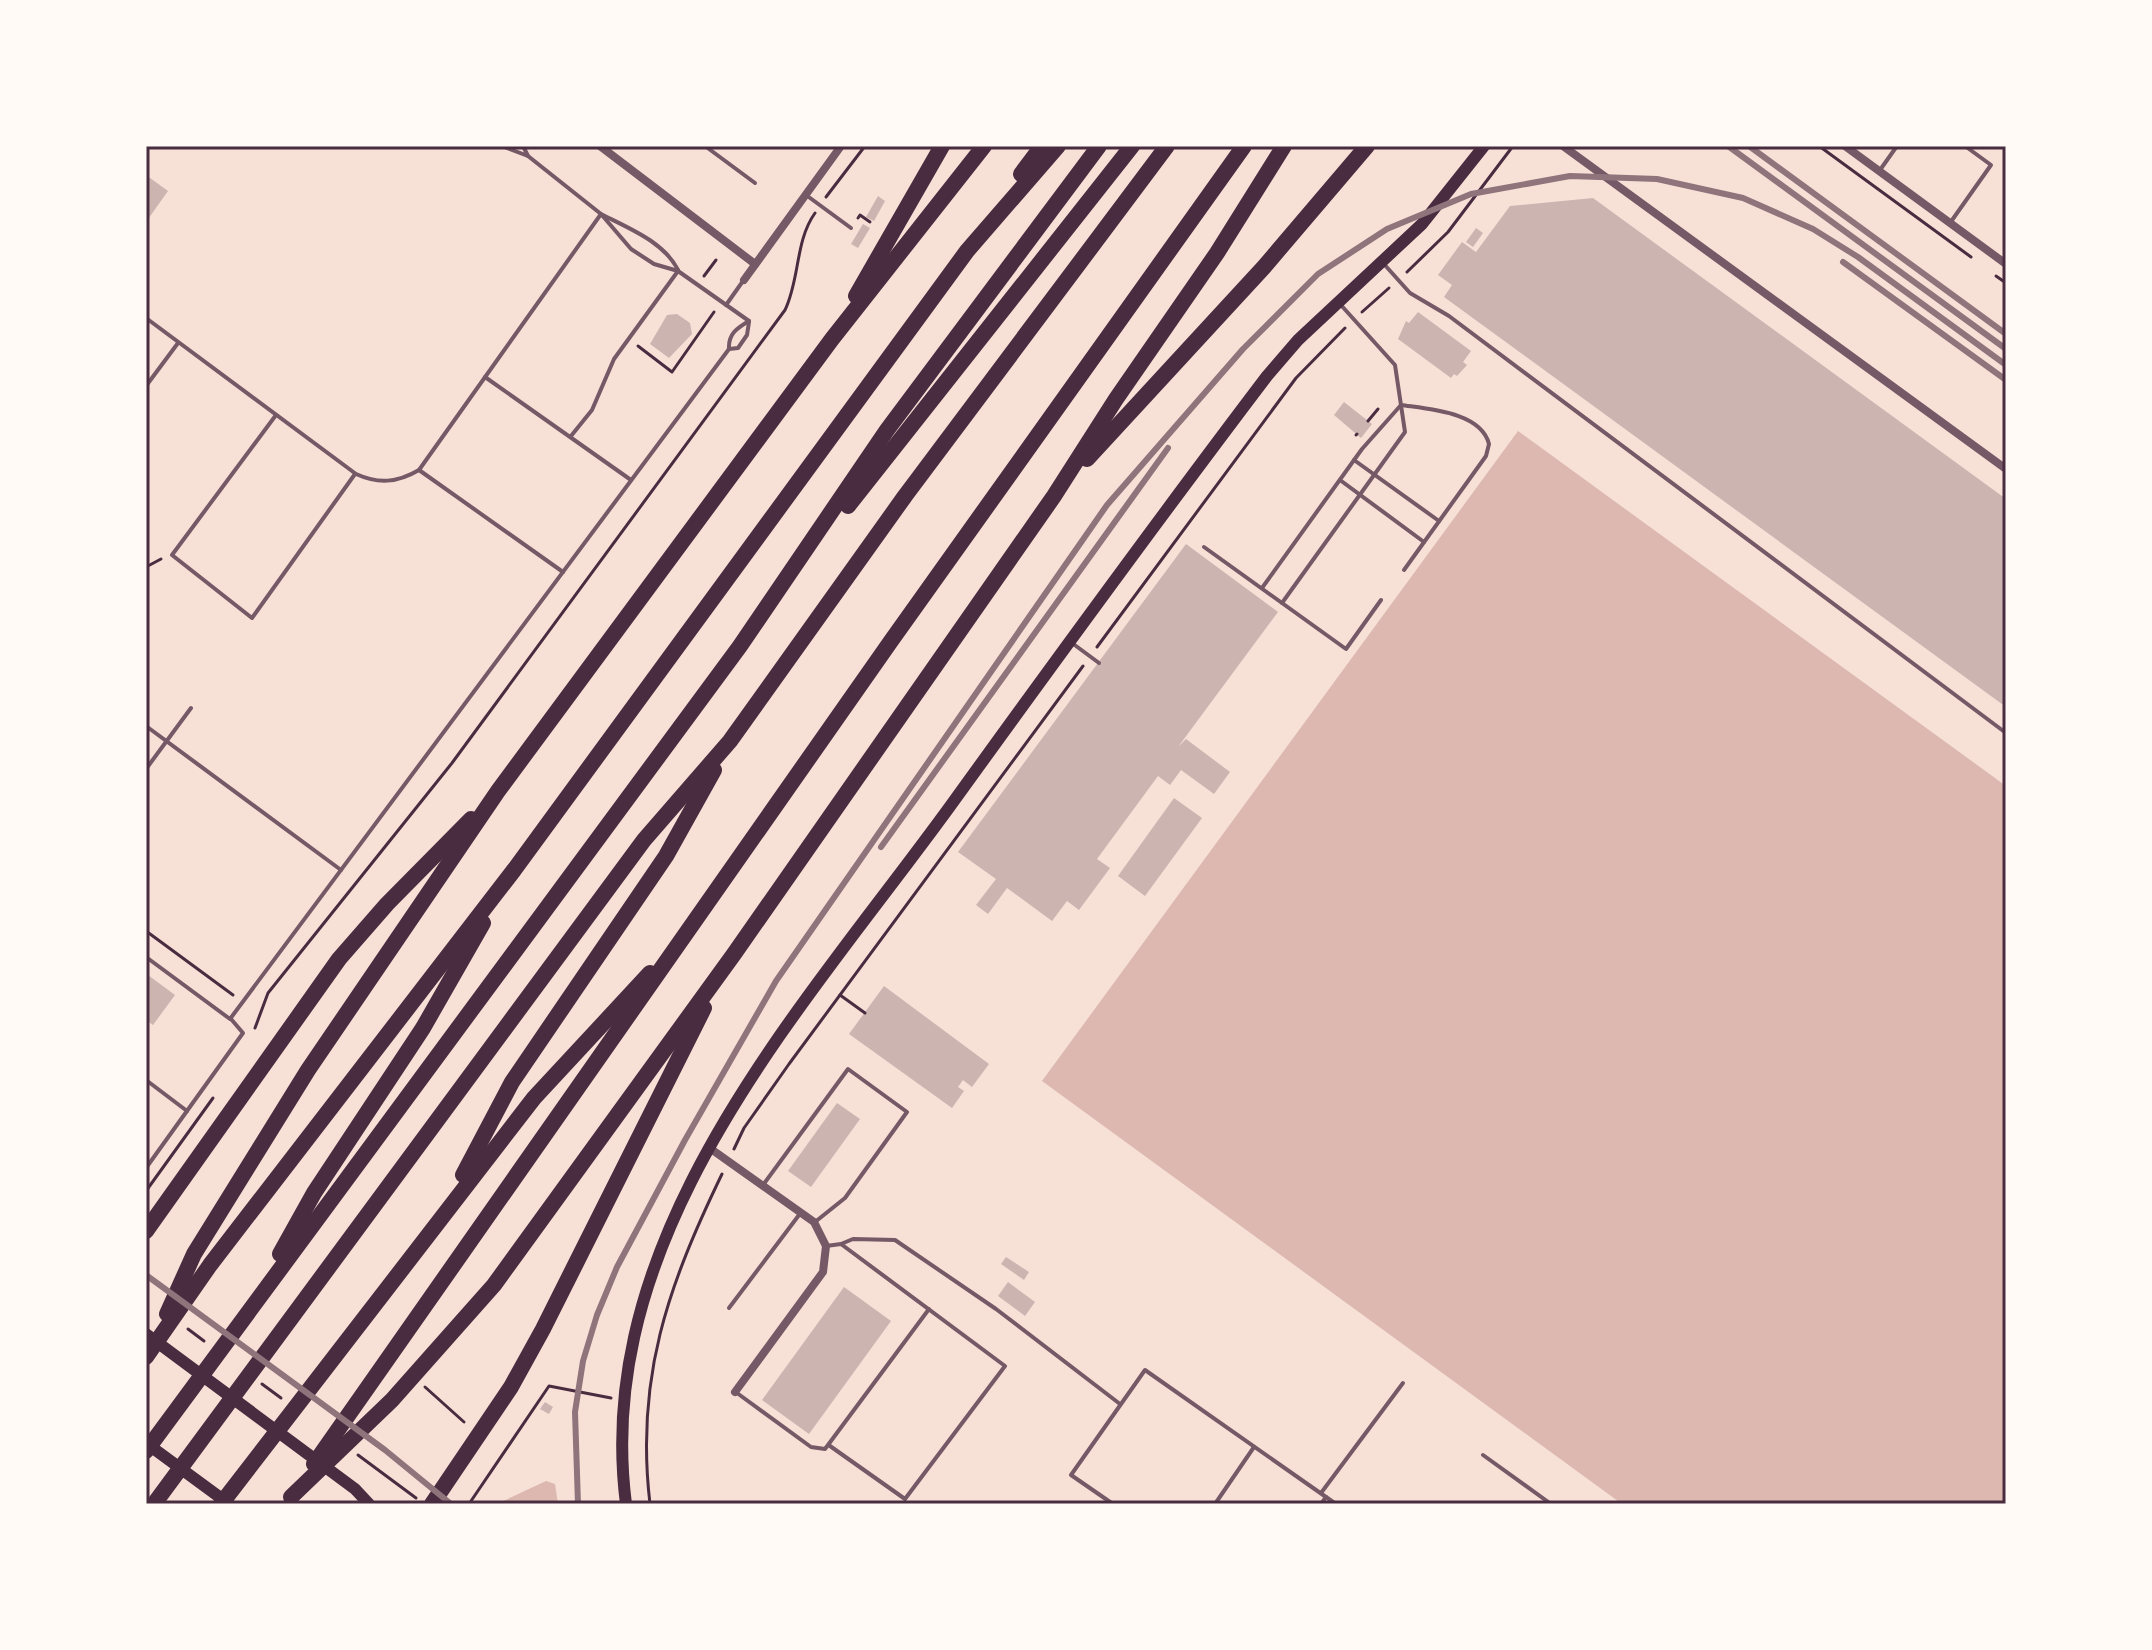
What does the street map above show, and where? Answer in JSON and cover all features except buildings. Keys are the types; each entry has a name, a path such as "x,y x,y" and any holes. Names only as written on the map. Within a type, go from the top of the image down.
{"highway":[{"path":"832,339 942,146"},
{"path":"147,1356 194,1254 354,998 498,791 832,339 984,146"},
{"path":"147,1356 210,1265 514,870 1042,146"},
{"path":"967,251 1058,146"},
{"path":"787,581 887,430 1099,146"},
{"path":"146,1451 787,581 1132,146"},
{"path":"154,1504 644,840 730,741 905,496 1167,146"},
{"path":"288,1500 1244,146"},
{"path":"288,1500 392,1400 494,1285 734,954 1054,496 1116,399 1217,253 1284,146"},
{"path":"1054,496 1264,267 1367,146"},
{"path":"444,1212 512,1082 666,856 730,741"},
{"path":"146,1231 339,959 387,904 498,791"},
{"path":"248,1312 314,1193 423,1028 514,870"},
{"path":"221,1504 534,1098 687,934"},
{"path":"432,1504 511,1387 543,1329 671,1068 734,954"}],"main road":[{"path":"626,1504 622,1452 623,1399 633,1332 646,1286 671,1225 753,1073 1272,368 1439,205 1484,146"},
{"path":"146,1334 355,1489 369,1504"},
{"path":"146,1443 229,1504"}],"street":[{"path":"600,146 755,264"},
{"path":"744,280 841,146"},
{"path":"1563,146 2006,469"},
{"path":"1845,146 2006,264"},
{"path":"711,1149 814,1222 826,1246 823,1272 735,1392"}],"lane":[{"path":"502,146 528,156 601,214 660,249 671,257 678,271"},
{"path":"523,146 528,156"},
{"path":"705,146 755,183"},
{"path":"1880,171 1897,146"},
{"path":"1950,223 1991,165 1965,146"},
{"path":"806,195 851,228"},
{"path":"601,214 631,249 654,264 678,271 749,321"},
{"path":"146,318 356,474 390,481 419,470 601,214"},
{"path":"1382,262 1410,293 1449,316 2006,733"},
{"path":"571,436 592,410 614,359 678,271"},
{"path":"724,304 744,280"},
{"path":"1282,603 1405,432 1395,365 1338,302"},
{"path":"729,349 738,348 747,335 749,321"},
{"path":"230,1019 729,349 728,340 736,329 749,321"},
{"path":"146,386 178,342"},
{"path":"485,377 631,480"},
{"path":"1262,588 1354,460 1401,405"},
{"path":"1401,405 1460,416 1481,429 1488,438 1486,456 1404,570"},
{"path":"276,415 172,555 252,618 356,474"},
{"path":"1354,460 1439,521"},
{"path":"419,470 563,572"},
{"path":"1340,480 1424,542"},
{"path":"1204,547 1346,649 1381,600"},
{"path":"1070,642 1099,663"},
{"path":"146,769 191,708"},
{"path":"146,726 341,870"},
{"path":"146,957 230,1019 243,1033 146,1168"},
{"path":"763,1185 848,1069 907,1112 845,1198 814,1222"},
{"path":"146,1080 187,1111"},
{"path":"729,1308 801,1213"},
{"path":"826,1246 853,1239 895,1240 996,1309 1121,1404"},
{"path":"735,1392 811,1447 830,1446 905,1499 1005,1366 841,1244"},
{"path":"830,1446 929,1309"},
{"path":"1113,1504 1071,1475 1145,1370 1336,1504"},
{"path":"1321,1504 1323,1495 1403,1383"},
{"path":"1215,1504 1254,1447"},
{"path":"1483,1455 1551,1504"}],"path":[{"path":"251,1035 268,993 460,751 785,310 793,292 805,230 865,146"},
{"path":"940,860 1296,378 1448,232 1513,146"},
{"path":"1819,146 1981,265"},
{"path":"860,215 870,222"},
{"path":"697,285 716,260"},
{"path":"1994,274 2006,283"},
{"path":"629,339 672,372 724,304"},
{"path":"1368,421 1378,409"},
{"path":"146,567 172,555"},
{"path":"146,931 243,1002"},
{"path":"840,995 865,1013"},
{"path":"146,1191 175,1151"},
{"path":"469,1504 549,1386 623,1399"},
{"path":"429,1391 464,1422"}],"shaded area":[{"path":"1518,431 2006,786 2006,1504 1622,1504 1042,1081"},
{"path":"546,1481 555,1484 558,1504 497,1504"}],"railway":[{"path":"1728,146 2006,349"},
{"path":"1749,146 2006,334"},
{"path":"578,1504 575,1412 583,1361 597,1315 617,1267 685,1140 776,981 1107,505 1243,349 1318,274 1387,229 1471,194 1570,176 1657,179 1743,198 1813,229 1858,257 2006,365"},
{"path":"1843,262 2006,380"},
{"path":"881,847 1168,448"},
{"path":"146,1275 385,1450 451,1504"}]}
